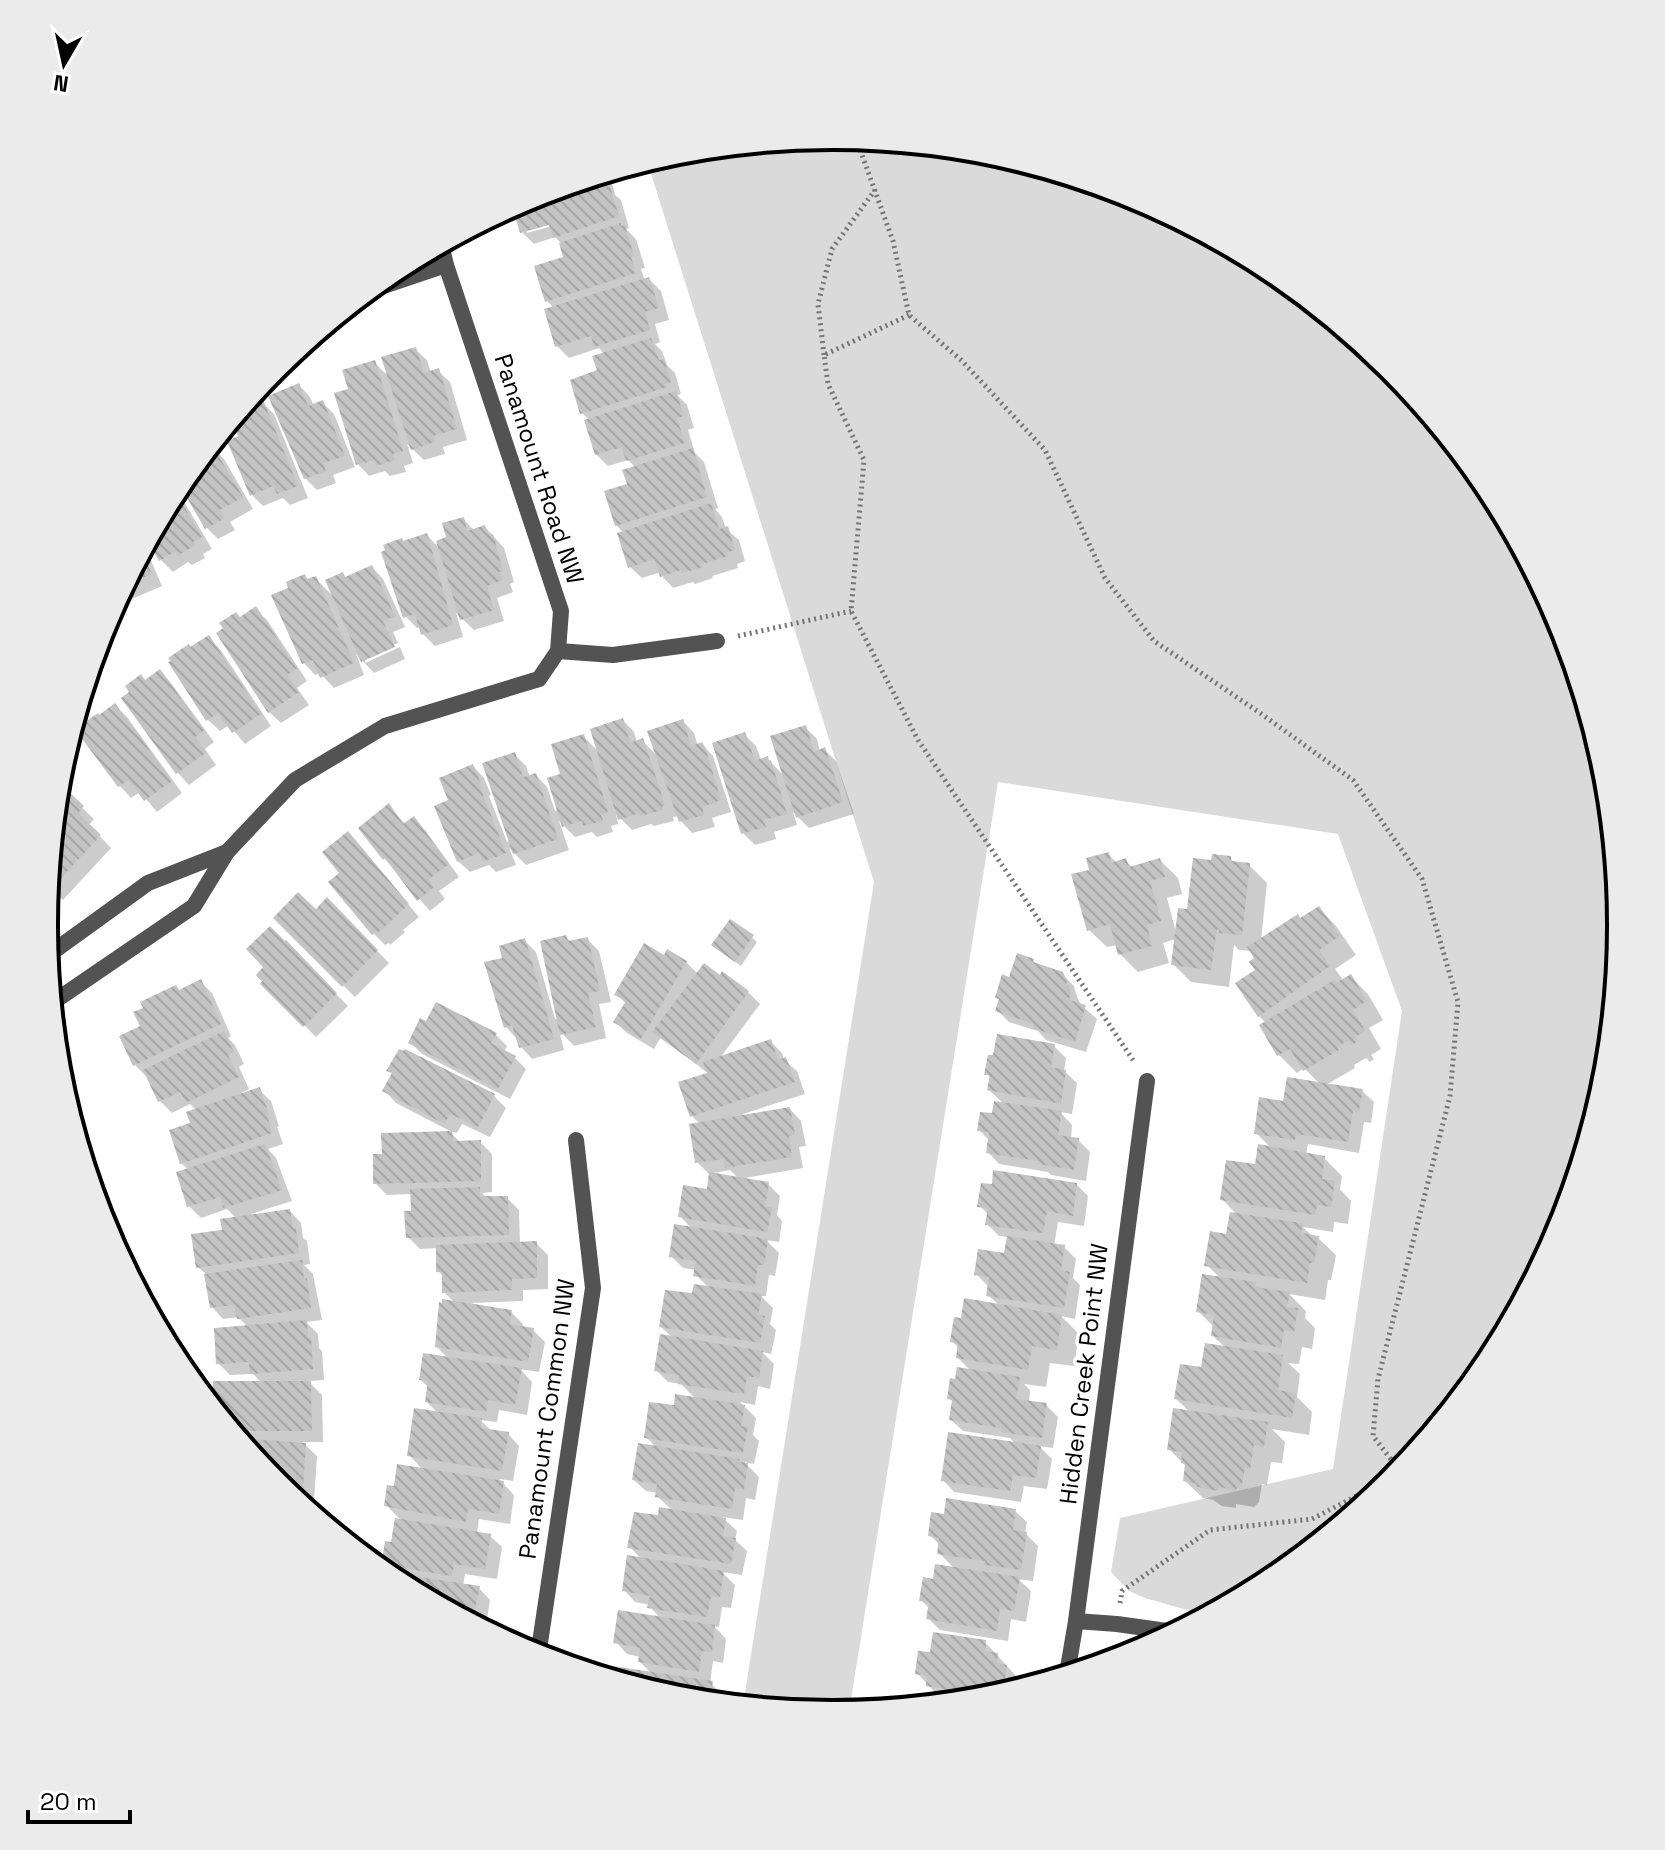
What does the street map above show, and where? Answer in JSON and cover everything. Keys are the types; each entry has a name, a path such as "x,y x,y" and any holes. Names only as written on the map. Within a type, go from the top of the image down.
{"street":[{"name":"Panamount Road NW","path":"444,255 561,611 558,651"},
{"path":"406,279 446,265"},
{"path":"62,996 194,906 227,852 295,780 385,726 539,679 558,651 613,655 717,641"},
{"path":"59,947 148,883 227,852"},
{"name":"Hidden Creek Point NW","path":"1069,1662 1147,1081"},
{"name":"Panamount Common NW","path":"540,1642 593,1288 576,1140"},
{"path":"1076,1621 1155,1629"}],"path":[{"path":"860,151 893,241 909,315 962,361 1045,450 1105,578 1154,641 1353,780 1422,879 1458,1002 1450,1096 1378,1379 1373,1436 1392,1460"},
{"path":"875,190 832,249 818,304 828,384 864,460 851,611 918,740 1147,1081"},
{"path":"824,355 909,315"},
{"path":"717,641 851,611"},
{"path":"1117,1624 1122,1591 1210,1530 1312,1519 1353,1498"}],"shaded area":[{"path":"832,150 934,157 984,165 1033,177 1129,209 1220,254 1304,311 1380,377 1415,414 1476,495 1527,582 1566,676 1581,725 1592,774 1605,874 1605,976 1592,1076 1581,1125 1548,1221 1503,1312 1447,1396 1380,1473 1304,1539 1263,1569 1191,1611 1129,1591 1111,1572 1120,1518 1333,1469 1402,1011 1338,834 998,782 851,1699 745,1694 874,882 651,172 731,157"}],"building":[{"path":"610,186 619,216 553,238 549,225 520,233 516,218 584,192"},
{"path":"621,223 621,226 625,225 636,273 545,302 534,266 563,257 559,243"},
{"path":"649,277 659,308 645,312 650,330 594,347 591,336 555,347 544,309"},
{"path":"651,338 659,360 664,359 671,382 666,384 667,387 580,414 570,380 597,370 592,356"},
{"path":"416,347 424,373 439,368 457,429 433,436 435,442 411,450 381,357"},
{"path":"375,360 403,451 393,454 395,460 376,466 375,460 356,465 334,393 348,389 342,370"},
{"path":"299,383 308,406 323,400 345,456 323,463 326,471 304,479 268,396"},
{"path":"676,391 684,416 677,418 685,443 626,461 622,447 595,455 584,420"},
{"path":"263,400 298,486 277,494 273,486 250,496 227,442 238,436 236,431"},
{"path":"693,448 707,497 615,526 604,491 627,484 622,470"},
{"path":"218,454 243,497 220,510 225,518 205,529 187,498"},
{"path":"711,503 719,529 728,526 735,550 726,553 728,556 702,564 703,567 660,577 654,559 628,568 617,533"},
{"path":"183,505 202,537 193,542 195,546 178,555 176,551 159,561 154,552"},
{"path":"464,517 467,531 485,525 488,535 493,534 503,580 487,586 494,610 460,620 436,541 446,537 442,523"},
{"path":"427,533 453,625 421,635 415,614 403,618 381,552 385,550 383,545"},
{"path":"148,564 152,574 139,579"},
{"path":"372,565 395,616 383,621 395,647 361,662 325,580 343,572 345,577"},
{"path":"305,574 307,579 316,576 354,663 320,678 313,660 302,664 271,595 288,588 286,582"},
{"path":"256,606 297,669 287,675 299,692 268,713 216,633 223,628 219,623 236,612 240,617"},
{"path":"209,635 261,714 232,733 218,713 206,721 168,662 171,661 168,658 189,644 190,647"},
{"path":"160,669 204,730 195,737 206,753 176,774 121,698 129,692 125,686 141,674 145,680"},
{"path":"115,703 172,781 144,801 129,780 118,787 81,738 85,722"},
{"path":"623,718 630,743 643,738 665,805 662,806 663,810 618,820 590,729"},
{"path":"683,719 691,746 702,742 705,747 721,800 702,807 704,815 679,822 647,731"},
{"path":"806,725 814,752 825,747 843,802 796,818 770,736"},
{"path":"745,732 755,761 768,756 771,760 787,814 763,820 766,827 741,834 712,743"},
{"path":"584,734 608,812 601,815 603,821 583,826 582,821 562,827 547,778 560,774 551,744"},
{"path":"515,752 523,777 536,773 558,839 513,854 482,763"},
{"path":"473,764 506,853 483,862 479,853 457,862 434,806 448,800 439,778"},
{"path":"70,793 84,806 78,813 101,835 60,879"},
{"path":"389,803 403,824 414,816 449,864 429,879 434,887 417,901 358,828"},
{"path":"348,831 409,904 377,934 372,935 328,882 339,873 322,852"},
{"path":"1109,852 1111,863 1126,858 1129,867 1160,858 1165,877 1150,881 1161,921 1147,925 1152,946 1118,955 1110,924 1087,931 1071,874 1089,870 1086,858"},
{"path":"1212,854 1231,856 1231,861 1250,863 1242,935 1219,933 1217,929 1211,970 1171,965 1178,908 1187,909 1193,858 1211,860"},
{"path":"298,892 316,909 327,897 378,950 342,987 273,918"},
{"path":"1319,906 1340,936 1319,950 1330,966 1258,1017 1235,983 1255,970 1249,962 1254,958 1247,947 1298,914 1300,918"},
{"path":"730,919 754,935 735,962 711,945"},
{"path":"270,926 337,993 303,1027 260,984 262,981 256,975 263,967 246,949"},
{"path":"566,935 568,941 588,937 600,991 588,993 596,1027 560,1035 540,941"},
{"path":"525,938 554,1039 519,1048 512,1025 504,1028 484,962 502,958 499,946"},
{"path":"644,943 664,955 667,949 687,961 641,1039 613,1022 626,1001 614,995"},
{"path":"1017,953 1063,972 1071,993 1069,1000 1086,1005 1075,1042 1032,1028 1034,1024 995,1011 999,999 995,998 1002,974 1009,977"},
{"path":"704,963 720,975 722,971 749,991 696,1064 652,1032"},
{"path":"1351,974 1367,1001 1353,1010 1365,1031 1355,1037 1358,1041 1351,1045 1348,1041 1337,1047 1339,1050 1303,1071 1290,1049 1277,1056 1259,1025 1334,980 1336,983"},
{"path":"201,979 221,1024 133,1066 119,1036 140,1026 133,1012 143,1008 140,1002 176,985 179,990"},
{"path":"436,1002 497,1033 491,1043 516,1056 498,1089 408,1043 420,1018 426,1021"},
{"path":"224,1031 234,1052 228,1055 239,1077 186,1103 180,1092 158,1102 143,1070"},
{"path":"997,1034 1055,1044 1051,1067 1066,1070 1061,1104 987,1090 990,1075 984,1075 988,1055 993,1055"},
{"path":"771,1039 778,1060 786,1057 795,1082 690,1117 678,1082 707,1073 703,1062"},
{"path":"399,1049 405,1049 495,1094 478,1127 450,1114 445,1123 437,1120 382,1091 392,1073 386,1071"},
{"path":"1287,1077 1363,1089 1359,1112 1353,1111 1348,1142 1296,1134 1295,1140 1254,1134 1259,1097 1283,1101"},
{"path":"260,1087 272,1133 180,1164 169,1130 190,1123 186,1112"},
{"path":"994,1101 1062,1111 1058,1135 1079,1138 1074,1170 986,1153 989,1132 977,1131 980,1112 992,1113"},
{"path":"790,1107 795,1134 789,1136 792,1157 725,1168 724,1159 695,1163 689,1124"},
{"path":"452,1131 453,1141 481,1140 481,1181 373,1184 373,1154 382,1154 381,1133"},
{"path":"265,1144 282,1190 223,1208 220,1197 187,1207 176,1172"},
{"path":"1258,1144 1325,1156 1322,1179 1335,1181 1331,1207 1317,1205 1315,1215 1220,1200 1226,1160 1255,1164"},
{"path":"993,1170 1077,1183 1073,1216 1047,1211 1043,1233 985,1225 988,1208 977,1207 981,1183 992,1184"},
{"path":"709,1172 769,1182 765,1207 772,1207 767,1232 678,1217 683,1185 707,1189"},
{"path":"480,1187 480,1196 508,1196 509,1235 406,1238 404,1211 411,1211 410,1189"},
{"path":"290,1209 299,1253 196,1268 191,1234 222,1230 220,1219"},
{"path":"1230,1212 1301,1223 1301,1233 1319,1236 1307,1283 1204,1266 1210,1231 1226,1234"},
{"path":"674,1224 768,1239 764,1265 758,1265 755,1286 693,1276 696,1261 669,1257"},
{"path":"1007,1236 1065,1245 1061,1270 1070,1272 1064,1308 986,1296 989,1277 974,1275 978,1249 1004,1253"},
{"path":"537,1241 537,1278 512,1279 512,1290 442,1293 442,1272 436,1272 436,1245"},
{"path":"302,1260 311,1308 237,1319 234,1305 210,1308 204,1274"},
{"path":"1202,1274 1256,1282 1255,1287 1290,1292 1287,1307 1298,1308 1294,1332 1284,1330 1281,1348 1211,1336 1214,1315 1196,1312"},
{"path":"694,1284 762,1294 758,1315 765,1316 760,1343 659,1327 665,1290 692,1293"},
{"path":"964,1298 1062,1315 1057,1350 1032,1346 1028,1370 956,1358 958,1343 950,1342 954,1317 961,1318"},
{"path":"442,1299 512,1310 510,1324 534,1328 528,1362 435,1347 439,1302 442,1303"},
{"path":"307,1320 313,1369 250,1374 249,1362 216,1364 214,1328"},
{"path":"660,1334 763,1351 759,1378 747,1376 744,1394 678,1384 679,1375 654,1371"},
{"path":"1205,1343 1283,1355 1278,1390 1296,1393 1292,1418 1174,1399 1180,1364 1201,1367"},
{"path":"423,1353 522,1368 515,1405 488,1400 486,1412 425,1402 428,1381 419,1380"},
{"path":"957,1367 1020,1377 1016,1399 1047,1403 1042,1438 949,1420 952,1400 947,1399 950,1378 955,1379"},
{"path":"213,1381 311,1381 312,1431 246,1431 213,1389"},
{"path":"675,1394 745,1405 741,1426 748,1427 743,1453 644,1438 649,1402 674,1405"},
{"path":"414,1408 482,1418 481,1428 509,1432 502,1471 407,1456"},
{"path":"1173,1408 1268,1422 1264,1447 1254,1445 1250,1469 1245,1468 1242,1484 1235,1490 1219,1487 1218,1491 1183,1481 1185,1464 1181,1463 1182,1452 1167,1450"},
{"path":"948,1432 1041,1446 1036,1478 1013,1475 1010,1491 941,1481"},
{"path":"253,1439 306,1443 303,1490"},
{"path":"638,1443 740,1459 739,1462 748,1463 744,1490 735,1488 732,1509 655,1497 657,1484 632,1480"},
{"path":"397,1464 504,1481 499,1514 468,1509 466,1522 384,1506 387,1485 394,1486"},
{"path":"946,1498 1016,1509 1013,1530 1027,1532 1021,1570 937,1554 939,1538 928,1536 931,1512 944,1514"},
{"path":"659,1507 726,1518 723,1536 736,1538 731,1564 627,1548 634,1512 658,1515"},
{"path":"395,1518 491,1534 485,1569 454,1564 452,1576 400,1567 398,1562 383,1555 385,1541 391,1542"},
{"path":"627,1555 724,1571 720,1597 711,1596 707,1617 647,1608 650,1596 622,1591"},
{"path":"935,1564 1020,1577 1014,1611 1000,1609 997,1631 926,1619 929,1602 919,1601 923,1577 933,1579"},
{"path":"413,1576 480,1586 475,1612"},
{"path":"618,1610 715,1625 712,1652 702,1651 699,1672 638,1662 640,1648 613,1643"},
{"path":"933,1632 986,1640 985,1651 998,1653 997,1663 1007,1665 1005,1680 951,1690 926,1686 927,1676 915,1674 918,1651 930,1652"},
{"path":"612,1667 713,1681 712,1690 681,1685"}]}
